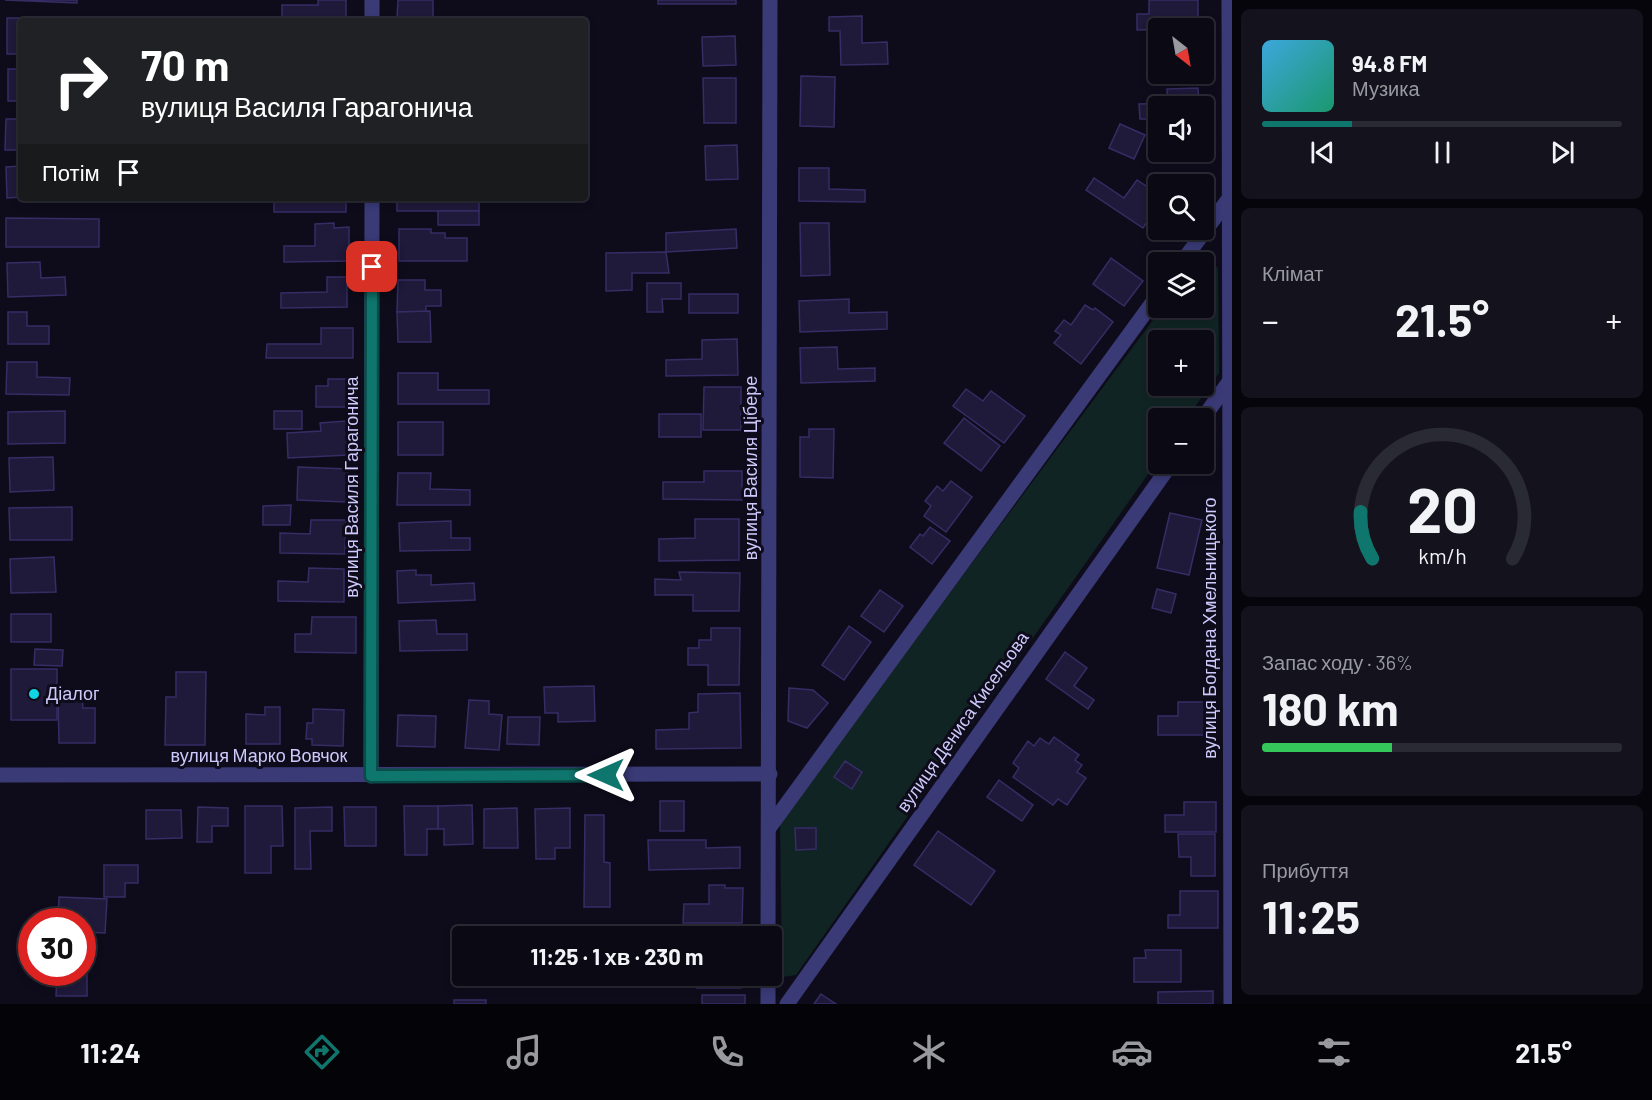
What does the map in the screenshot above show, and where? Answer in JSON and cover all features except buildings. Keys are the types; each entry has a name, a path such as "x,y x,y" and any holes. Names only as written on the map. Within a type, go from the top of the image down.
{"street":[{"path":"372,0 372,18"},
{"name":"вулиця Василя Цібере","path":"768,926 770,0"},
{"name":"вулиця Богдана Хмельницького","path":"1229,0 1231,1004"},
{"path":"1189,252 1230,197"},
{"name":"вулиця Василя Гарагонича","path":"371,776 372,201"},
{"path":"769,828 1148,309"},
{"path":"1210,408 1229,382"},
{"name":"вулиця Дениса Кисельова","path":"787,1004 1164,474"},
{"name":"вулиця Марко Вовчок","path":"0,775 770,774"},
{"path":"768,986 768,1004"}],"green space":[{"path":"1214,264 1218,268 1219,373 1214,380 1214,330 1148,330 1148,396 1203,396 1194,408 1148,408 1148,474 796,975 782,977 780,821 1155,318 1214,318"}],"place":[{"name":"Діалог","path":"34,694"}],"route":[{"path":"372,267 371,776 606,775"}]}
